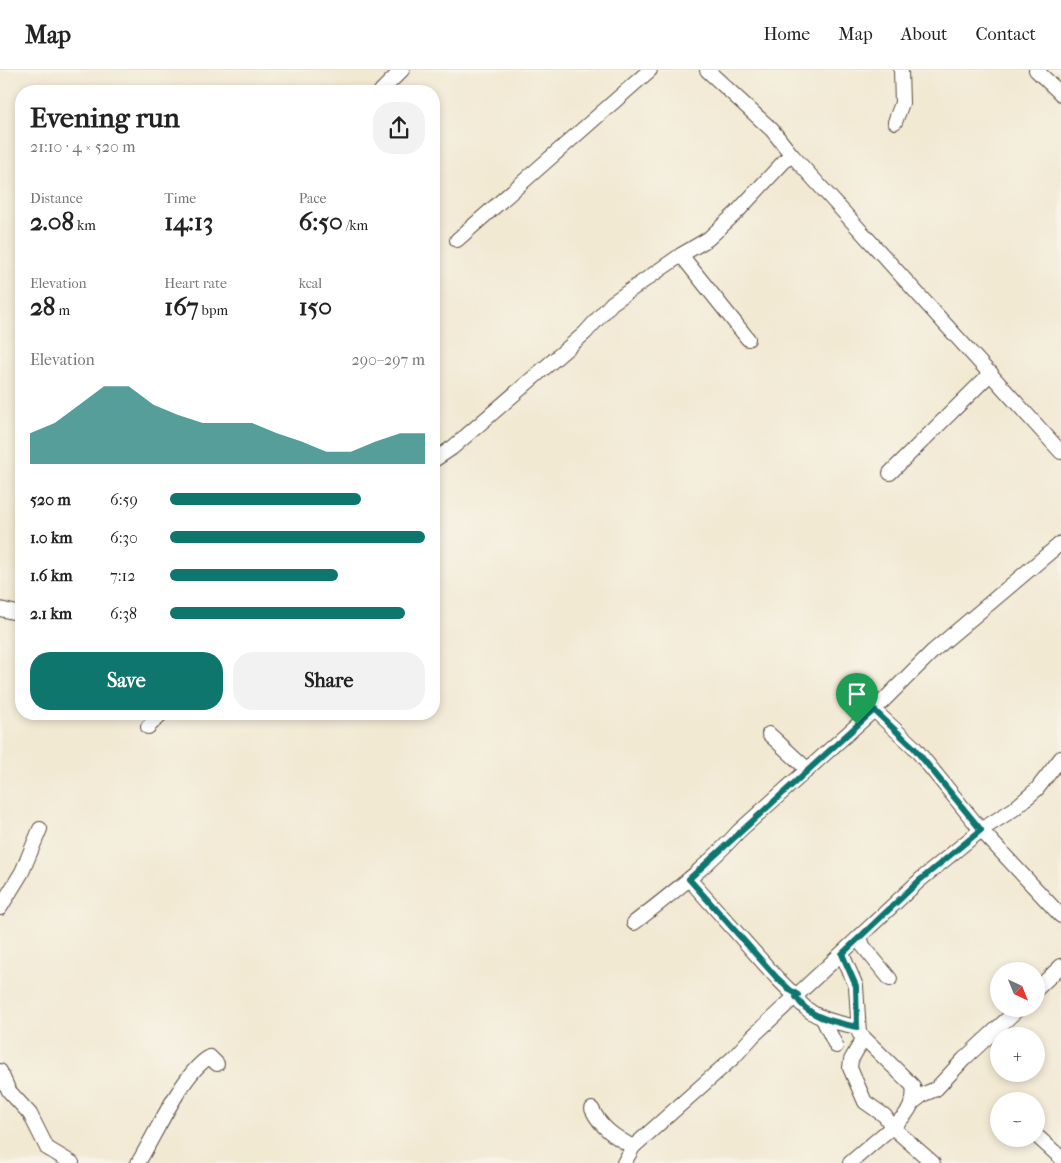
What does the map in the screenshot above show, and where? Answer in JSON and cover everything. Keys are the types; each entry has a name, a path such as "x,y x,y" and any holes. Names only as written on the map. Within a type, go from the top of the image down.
{"street":[{"path":"388,85 402,70"},
{"path":"457,240 650,70"},
{"path":"707,70 772,130 791,154 1061,452"},
{"path":"895,122 902,103 901,70"},
{"path":"1036,70 1061,94"},
{"path":"440,456 452,448 585,333 612,303 681,255 708,239 737,212 791,154"},
{"path":"681,255 748,339"},
{"path":"890,473 991,374"},
{"path":"634,923 689,879 874,710 933,651 1061,543"},
{"path":"0,609 15,613"},
{"path":"874,710 914,748 981,830 1061,916"},
{"path":"148,727 155,720"},
{"path":"769,734 808,770"},
{"path":"624,1163 633,1147 734,1058 753,1036 920,880 981,830 1014,809 1037,789 1061,758"},
{"path":"0,908 22,872 40,830"},
{"path":"689,879 777,978 797,996 808,1012 860,1033 913,1086 911,1104 904,1118 850,1163"},
{"path":"860,936 864,946 890,978"},
{"path":"842,954 856,986 860,1033 850,1068 865,1102 885,1116 892,1127 933,1163"},
{"path":"1045,981 1061,966"},
{"path":"822,1017 836,1046"},
{"path":"911,1104 924,1094 936,1089 964,1059 1008,1018"},
{"path":"138,1163 180,1090 202,1061 210,1057 217,1064"},
{"path":"0,1071 9,1091 30,1114 47,1148 72,1163"},
{"path":"592,1109 599,1123 633,1147"},
{"path":"1045,1143 1061,1158"}],"route":[{"path":"874,710 914,748 981,830 920,880 842,954 856,986 858,998 857,1027 834,1022 808,1012 802,1007 796,997 798,995 777,978 689,879 857,724 874,710"}]}
